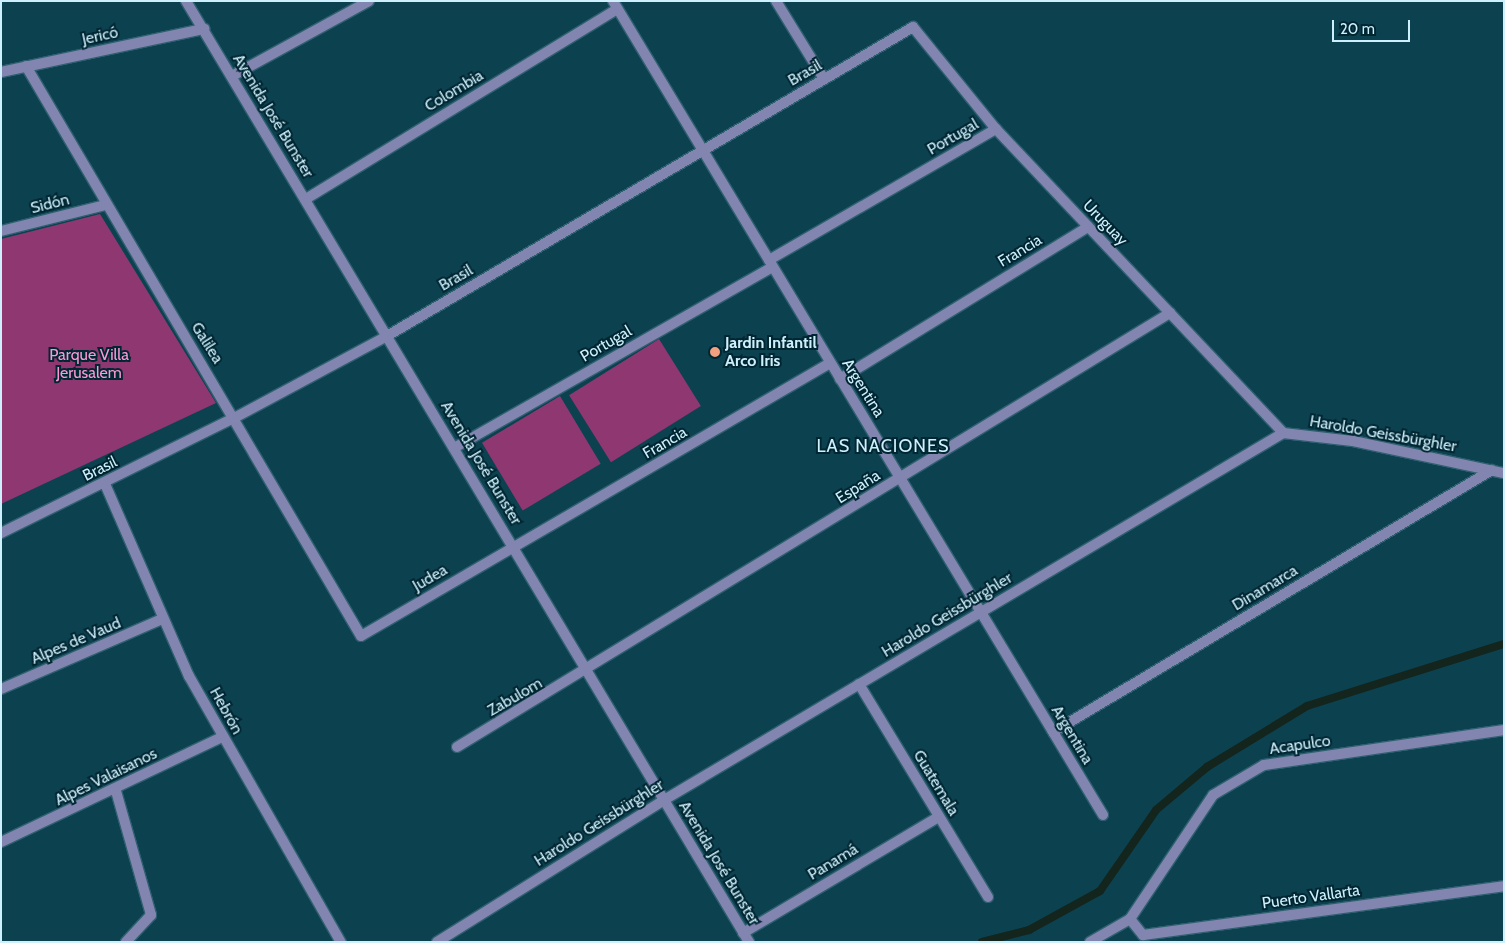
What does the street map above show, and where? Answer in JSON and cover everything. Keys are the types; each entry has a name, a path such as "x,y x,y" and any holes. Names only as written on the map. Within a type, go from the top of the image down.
{"street":[{"name":"Avenida José Bunster","path":"186,1 746,938"},
{"path":"232,76 369,1"},
{"path":"776,1 824,79"},
{"name":"Argentina","path":"615,5 1103,816"},
{"name":"Colombia","path":"306,199 615,5"},
{"name":"Brasil","path":"1,533 105,484 236,418 387,336 913,27"},
{"name":"Uruguay","path":"913,27 996,129 1283,433"},
{"name":"Jericó","path":"1,72 204,29"},
{"name":"Galilea","path":"26,66 105,205 236,418 361,636"},
{"name":"Portugal","path":"454,448 771,264 996,129"},
{"name":"Sidón","path":"1,232 105,205"},
{"name":"Francia","path":"840,378 1088,228"},
{"name":"España","path":"588,672 1170,313"},
{"name":"Francia","path":"514,548 830,364"},
{"name":"Haroldo Geissbürghler","path":"437,942 450,938 664,800 1283,433 1353,441 1504,473"},
{"name":"Dinamarca","path":"1053,732 1492,470"},
{"name":"Hebrón","path":"105,484 162,619 222,737 342,942"},
{"name":"Judea","path":"361,636 514,548"},
{"name":"Alpes de Vaud","path":"1,689 162,619"},
{"name":"Zabulom","path":"457,747 588,672"},
{"name":"Guatemala","path":"859,684 988,897"},
{"name":"Acapulco","path":"1090,942 1130,919 1213,796 1264,765 1504,730"},
{"name":"Alpes Valaisanos","path":"1,842 116,791 222,737"},
{"path":"116,791 150,915 126,942"},
{"name":"Panamá","path":"746,938 938,817"},
{"name":"Puerto Vallarta","path":"1130,919 1143,935 1504,886"}],"green space":[{"name":"Parque Villa Jerusalem","path":"100,214 216,403 1,504 1,239"},
{"path":"659,339 701,406 611,462 569,395"},
{"path":"560,396 601,464 523,511 482,443"}],"waterway":[{"path":"982,942 1029,930 1100,891 1156,810 1207,767 1307,706 1504,644"}],"place":[{"name":"Jardin Infantil Arco Iris","path":"715,352"}],"district":[{"name":"LAS NACIONES","path":"883,446"}]}
